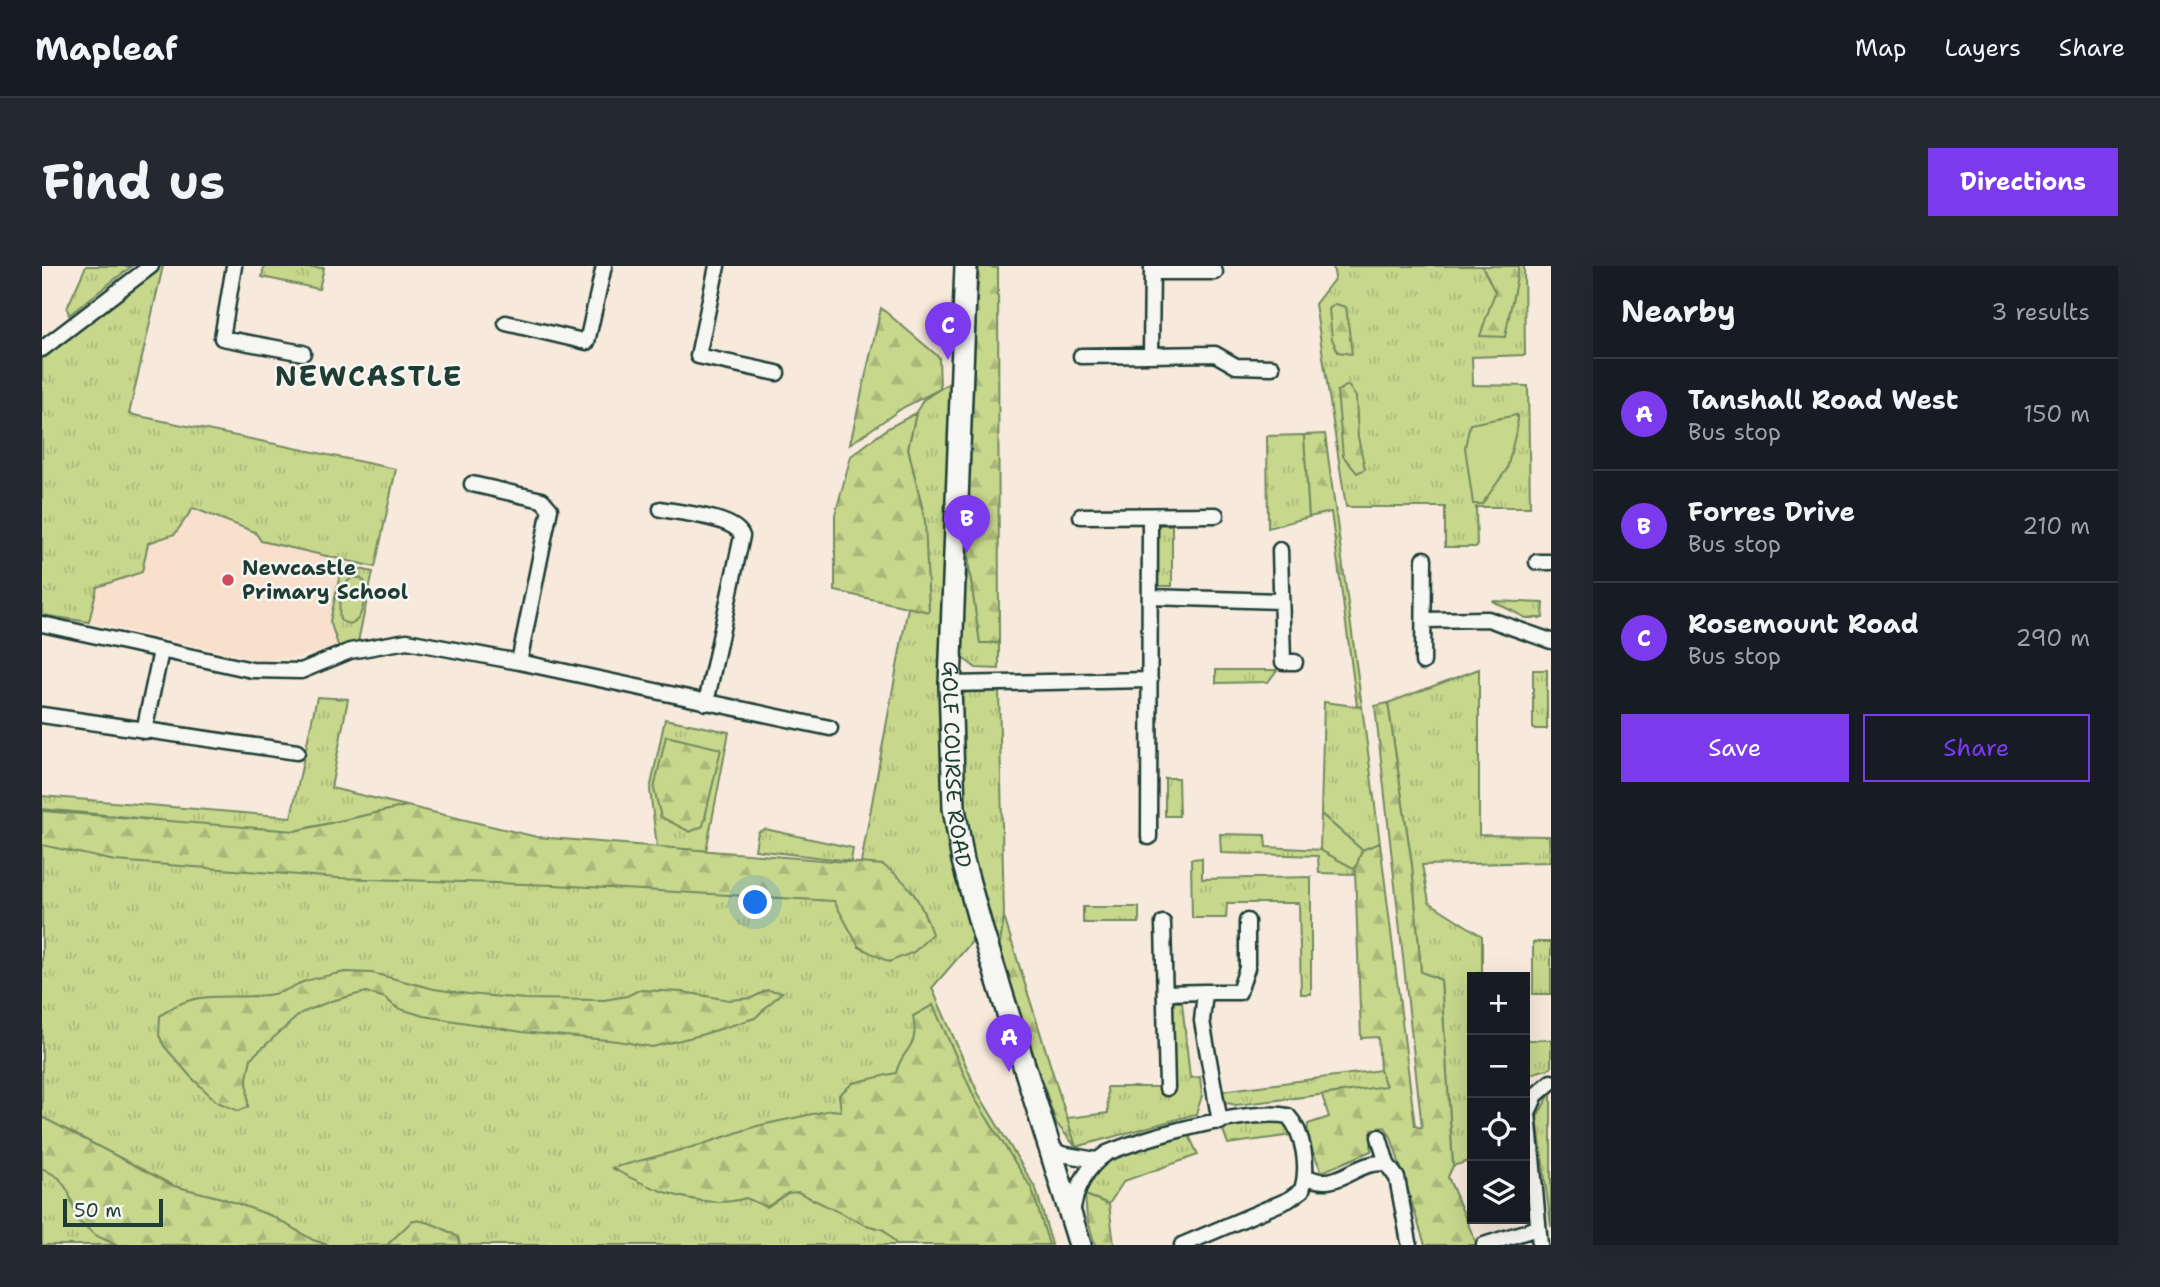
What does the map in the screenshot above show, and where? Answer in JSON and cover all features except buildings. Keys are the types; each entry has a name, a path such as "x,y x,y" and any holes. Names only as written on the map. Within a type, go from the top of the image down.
{"street":[{"path":"42,349 151,266"},
{"path":"234,266 222,338 303,353"},
{"path":"506,323 587,342 604,266"},
{"path":"717,266 698,356 777,373"},
{"name":"GOLF COURSE ROAD","path":"965,266 950,684 954,808 963,860 1080,1245"},
{"path":"1151,355 1152,269 1215,272"},
{"path":"1081,356 1215,354 1236,366 1272,367"},
{"path":"472,484 542,500 550,509 519,662"},
{"path":"661,509 729,523 739,529 742,536 706,703"},
{"path":"1081,516 1216,515"},
{"path":"1149,837 1150,516"},
{"path":"1280,550 1283,662 1295,662"},
{"path":"1423,662 1424,559"},
{"path":"1150,597 1281,601"},
{"path":"1424,620 1488,619 1551,641"},
{"path":"42,624 252,670 301,671 350,651 407,641 830,728"},
{"path":"144,731 161,651"},
{"path":"950,684 1150,680"},
{"path":"42,715 297,752"},
{"path":"1165,993 1239,992 1247,968 1247,921"},
{"path":"1163,923 1167,1087"},
{"path":"1205,992 1202,1021 1220,1122"},
{"path":"1540,1245 1528,1113 1546,1085"},
{"path":"1072,1220 1079,1186 1096,1160 1121,1147 1220,1122 1268,1115 1288,1116 1299,1134 1306,1176 1302,1190 1296,1196 1182,1245"},
{"path":"1379,1137 1387,1164 1397,1178 1409,1242"},
{"path":"1050,1147 1061,1154 1096,1160"},
{"path":"1306,1176 1313,1180 1329,1182 1378,1162 1387,1164"},
{"path":"1484,1245 1537,1228"}],"shaded area":[{"name":"Newcastle Primary School","path":"193,508 255,532 261,541 341,560 329,621 337,646 296,658 260,660 89,622 97,587 142,572 148,543 175,534"}],"green space":[{"path":"86,266 132,266 69,315 67,308"},
{"path":"151,266 163,266 129,414 396,469 375,567 261,541 255,532 193,508 175,534 148,543 142,572 97,587 89,622 42,615 42,349"},
{"path":"264,266 324,268 319,289 262,277"},
{"path":"979,266 998,268 999,643 980,643 969,567 969,356 975,334"},
{"path":"1333,266 1524,266 1525,355 1472,357 1473,385 1528,386 1530,507 1476,507 1477,547 1445,547 1445,507 1346,507 1315,304 1335,278"},
{"path":"1482,266 1519,266 1505,337 1480,336 1495,292"},
{"path":"1335,304 1346,307 1352,354 1338,352 1332,339 1329,309"},
{"path":"881,308 939,357 940,389 904,407 850,444"},
{"path":"960,376 952,760 982,930 932,988 978,1093 1036,1189 1052,1245 42,1245 42,811 159,820 42,809 42,796 291,817 317,697 348,699 331,788 407,806 298,830 858,879 908,607 929,611 924,515 908,448 916,413 923,400"},
{"path":"1348,385 1356,397 1358,437 1365,469 1357,473 1343,456 1337,391"},
{"path":"916,413 908,448 925,521 929,612 835,591 835,515 851,456 888,428"},
{"path":"1517,415 1517,427 1507,469 1482,504 1473,504 1465,447 1470,424"},
{"path":"1325,434 1362,707 1357,706 1331,512 1309,517 1304,435"},
{"path":"1304,435 1309,517 1268,528 1267,436"},
{"path":"1157,525 1172,525 1172,586 1157,586"},
{"path":"342,565 373,572 357,646 344,650 339,648 330,621"},
{"path":"969,567 980,642 999,643 999,669 976,668 960,656 959,620"},
{"path":"352,577 365,582 364,596 358,619 348,623 340,620 340,602 342,591"},
{"path":"1492,601 1544,603 1543,618 1526,618"},
{"path":"1479,669 1479,835 1549,836 1550,862 1422,865 1429,902 1482,936 1482,972 1467,972 1467,1162 1453,1166 1441,980 1421,972 1412,865 1388,703"},
{"path":"1216,670 1277,670 1268,682 1216,683"},
{"path":"1533,670 1547,670 1547,729 1533,729"},
{"path":"967,690 999,690 1004,917 999,951 979,887 967,820 957,702"},
{"path":"1324,702 1362,707 1380,843 1362,850 1321,814"},
{"path":"1388,703 1412,865 1421,972 1441,980 1453,1166 1448,1177 1477,1245 1425,1245 1391,1137 1385,1127 1372,1129 1371,1151 1322,1172 1307,1139 1308,1124 1329,1117 1322,1095 1386,1086 1380,1070 1378,1037 1361,1038 1355,869 1362,850 1380,843 1415,1126 1422,1128 1375,706"},
{"path":"665,719 729,732 706,851 657,847 650,790"},
{"path":"666,736 721,749 703,826 690,832 661,817 654,789"},
{"path":"1165,778 1178,778 1179,816 1165,816"},
{"path":"407,806 537,837 883,865 901,879 914,895 932,934 914,952 889,962 859,947 834,901 554,885 338,878 115,861 42,845 42,811 295,831"},
{"path":"1321,814 1362,850 1355,869 1320,850"},
{"path":"765,829 853,848 851,861 755,850 758,832"},
{"path":"1220,834 1265,835 1266,847 1324,850 1355,869 1356,874 1319,873 1318,856 1221,853"},
{"path":"1202,858 1202,879 1311,877 1311,994 1301,994 1299,903 1227,903 1226,918 1192,918 1191,859"},
{"path":"1083,907 1139,907 1139,923 1083,923"},
{"path":"1004,917 1076,1147 1056,1123 999,951"},
{"path":"1533,942 1551,942 1551,994 1533,994"},
{"path":"345,972 372,973 434,989 525,999 604,1000 627,996 639,990 683,992 729,1000 752,998 767,990 782,992 755,1018 652,1047 522,1032 424,1016 397,1008 385,998 366,992 331,1001 301,1013 251,1058 247,1078 248,1107 238,1111 217,1102 191,1077 164,1046 159,1035 160,1016 187,1001 277,993 308,980"},
{"path":"1165,1002 1182,1002 1190,1078 1200,1077 1202,1096 1196,1114 1076,1147 1067,1118 1108,1113 1107,1087 1167,1087"},
{"path":"933,1005 975,1099 1032,1189 1049,1245 897,1245 884,1230 863,1224 798,1192 788,1193 767,1207 746,1198 713,1202 695,1200 660,1190 612,1168 700,1145 757,1126 831,1110 841,1111 839,1095 853,1083 896,1073 914,1036 913,1016"},
{"path":"1530,1040 1551,1040 1551,1068 1530,1074"},
{"path":"1380,1070 1386,1087 1236,1105 1223,1102 1214,1092"},
{"path":"1551,1092 1551,1227 1537,1117"},
{"path":"1279,1114 1299,1134 1228,1144 1220,1122"},
{"path":"42,1117 174,1186 222,1198 272,1216 313,1240 329,1245 116,1245 97,1236 78,1221 68,1191 59,1178 42,1168"},
{"path":"1186,1129 1198,1155 1124,1181 1109,1204 1085,1195 1091,1176 1100,1162"},
{"path":"1085,1195 1109,1204 1114,1245 1095,1245 1087,1218"},
{"path":"413,1220 431,1223 447,1231 458,1237 460,1245 387,1245"}],"place":[{"name":"Rosemount Road","path":"948,360"},
{"name":"Forres Drive","path":"967,553"},
{"name":"Newcastle Primary School","path":"228,580"},
{"name":"Tanshall Road West","path":"1009,1072"}],"district":[{"name":"NEWCASTLE","path":"369,376"}]}
